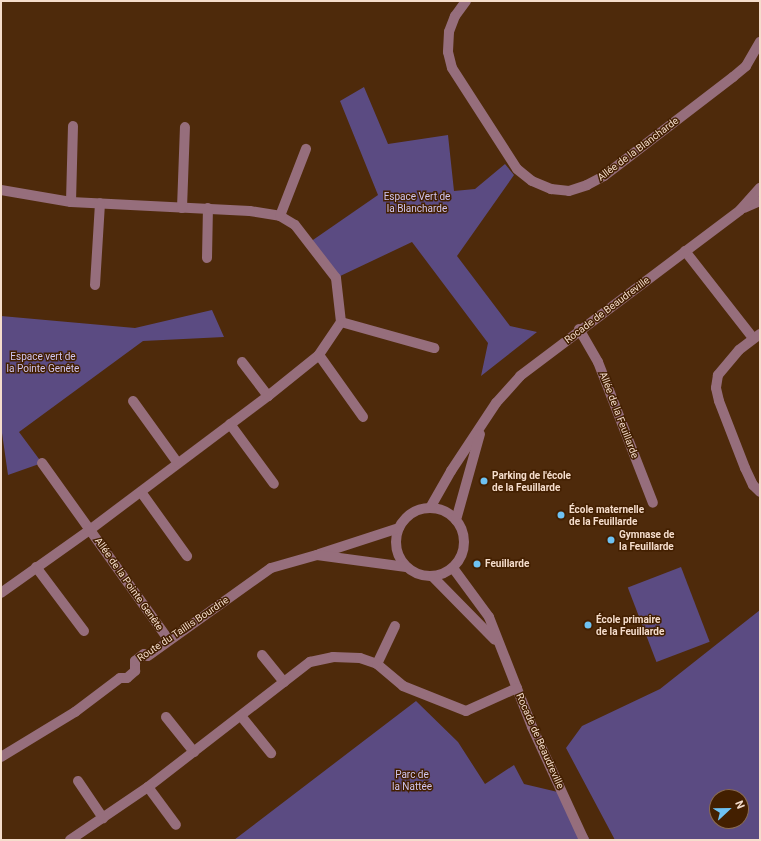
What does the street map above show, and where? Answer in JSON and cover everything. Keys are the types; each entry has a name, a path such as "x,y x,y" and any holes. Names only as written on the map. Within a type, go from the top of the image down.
{"street":[{"name":"Allée de la Blancharde","path":"466,1 454,16 449,32 448,52 452,68 517,169 532,181 551,189 569,191 587,185 604,176 746,66 760,42"},
{"path":"71,202 73,126"},
{"path":"182,208 185,127"},
{"path":"280,216 306,149"},
{"name":"Rocade de Beaudreville","path":"430,508 450,471 484,421 520,376 579,329 740,210 760,188"},
{"path":"1,190 71,202 208,208 250,211 280,216 295,225 336,278 341,322 434,348"},
{"name":"Rocade de Beaudreville","path":"740,210 760,201"},
{"path":"95,285 100,203"},
{"path":"207,258 208,208"},
{"path":"685,251 756,336 739,350 718,375 716,388 719,401 745,468 753,485 760,492"},
{"name":"Allée de la Pointe Genête","path":"1,593 91,529 141,492 177,462 268,396 319,355 341,322"},
{"name":"Allée de la Feuillarde","path":"579,329 598,362 653,503"},
{"path":"319,355 363,417"},
{"path":"242,362 268,396"},
{"path":"133,402 177,462"},
{"name":"Rocade de Beaudreville","path":"456,520 484,421"},
{"path":"230,424 274,484"},
{"name":"Allée de la Pointe Genête","path":"42,463 91,529 168,639"},
{"path":"141,492 187,556"},
{"path":"430,508 439,509 456,520 461,529 464,549 453,568 433,577 414,573 406,567 396,548 399,528 412,514 430,508"},
{"name":"Route du Taillis Bourdrie","path":"1,757 75,712 120,678 127,678 135,672 135,661 144,654 148,656 168,639 271,568 399,528"},
{"name":"Route du Taillis Bourdrie","path":"316,555 406,567"},
{"path":"36,567 84,631"},
{"name":"Rocade de Beaudreville","path":"453,568 489,617 497,642 584,840"},
{"name":"Rocade de Beaudreville","path":"433,577 497,642"},
{"path":"377,664 395,626"},
{"path":"262,655 284,682"},
{"path":"70,840 148,787 310,662 333,657 360,658 377,664 404,686 466,711 517,688"},
{"path":"241,716 270,753"},
{"path":"166,717 194,752"},
{"path":"78,781 103,818"},
{"path":"148,787 176,825"}],"green space":[{"name":"Espace Vert de la Blancharde","path":"364,87 388,144 448,135 454,191 475,189 505,164 514,175 457,256 510,326 537,332 481,376 488,343 412,242 336,278 310,242 378,195 340,101"},
{"name":"Espace vert de la Pointe Genête","path":"212,310 224,337 143,341 19,432 42,463 8,475 1,426 1,316 135,328"},
{"path":"681,567 710,642 656,662 628,587"},
{"path":"760,610 760,840 615,840 566,748 582,726 660,689"},
{"name":"Parc de la Nattée","path":"416,701 458,742 485,784 514,765 524,784 562,793 590,840 234,840"}],"place":[{"name":"Parking de l'école de la Feuillarde","path":"484,481"},
{"name":"École maternelle de la Feuillarde","path":"561,515"},
{"name":"Gymnase de la Feuillarde","path":"611,540"},
{"name":"Feuillarde","path":"477,564"},
{"name":"École primaire de la Feuillarde","path":"588,625"}]}
